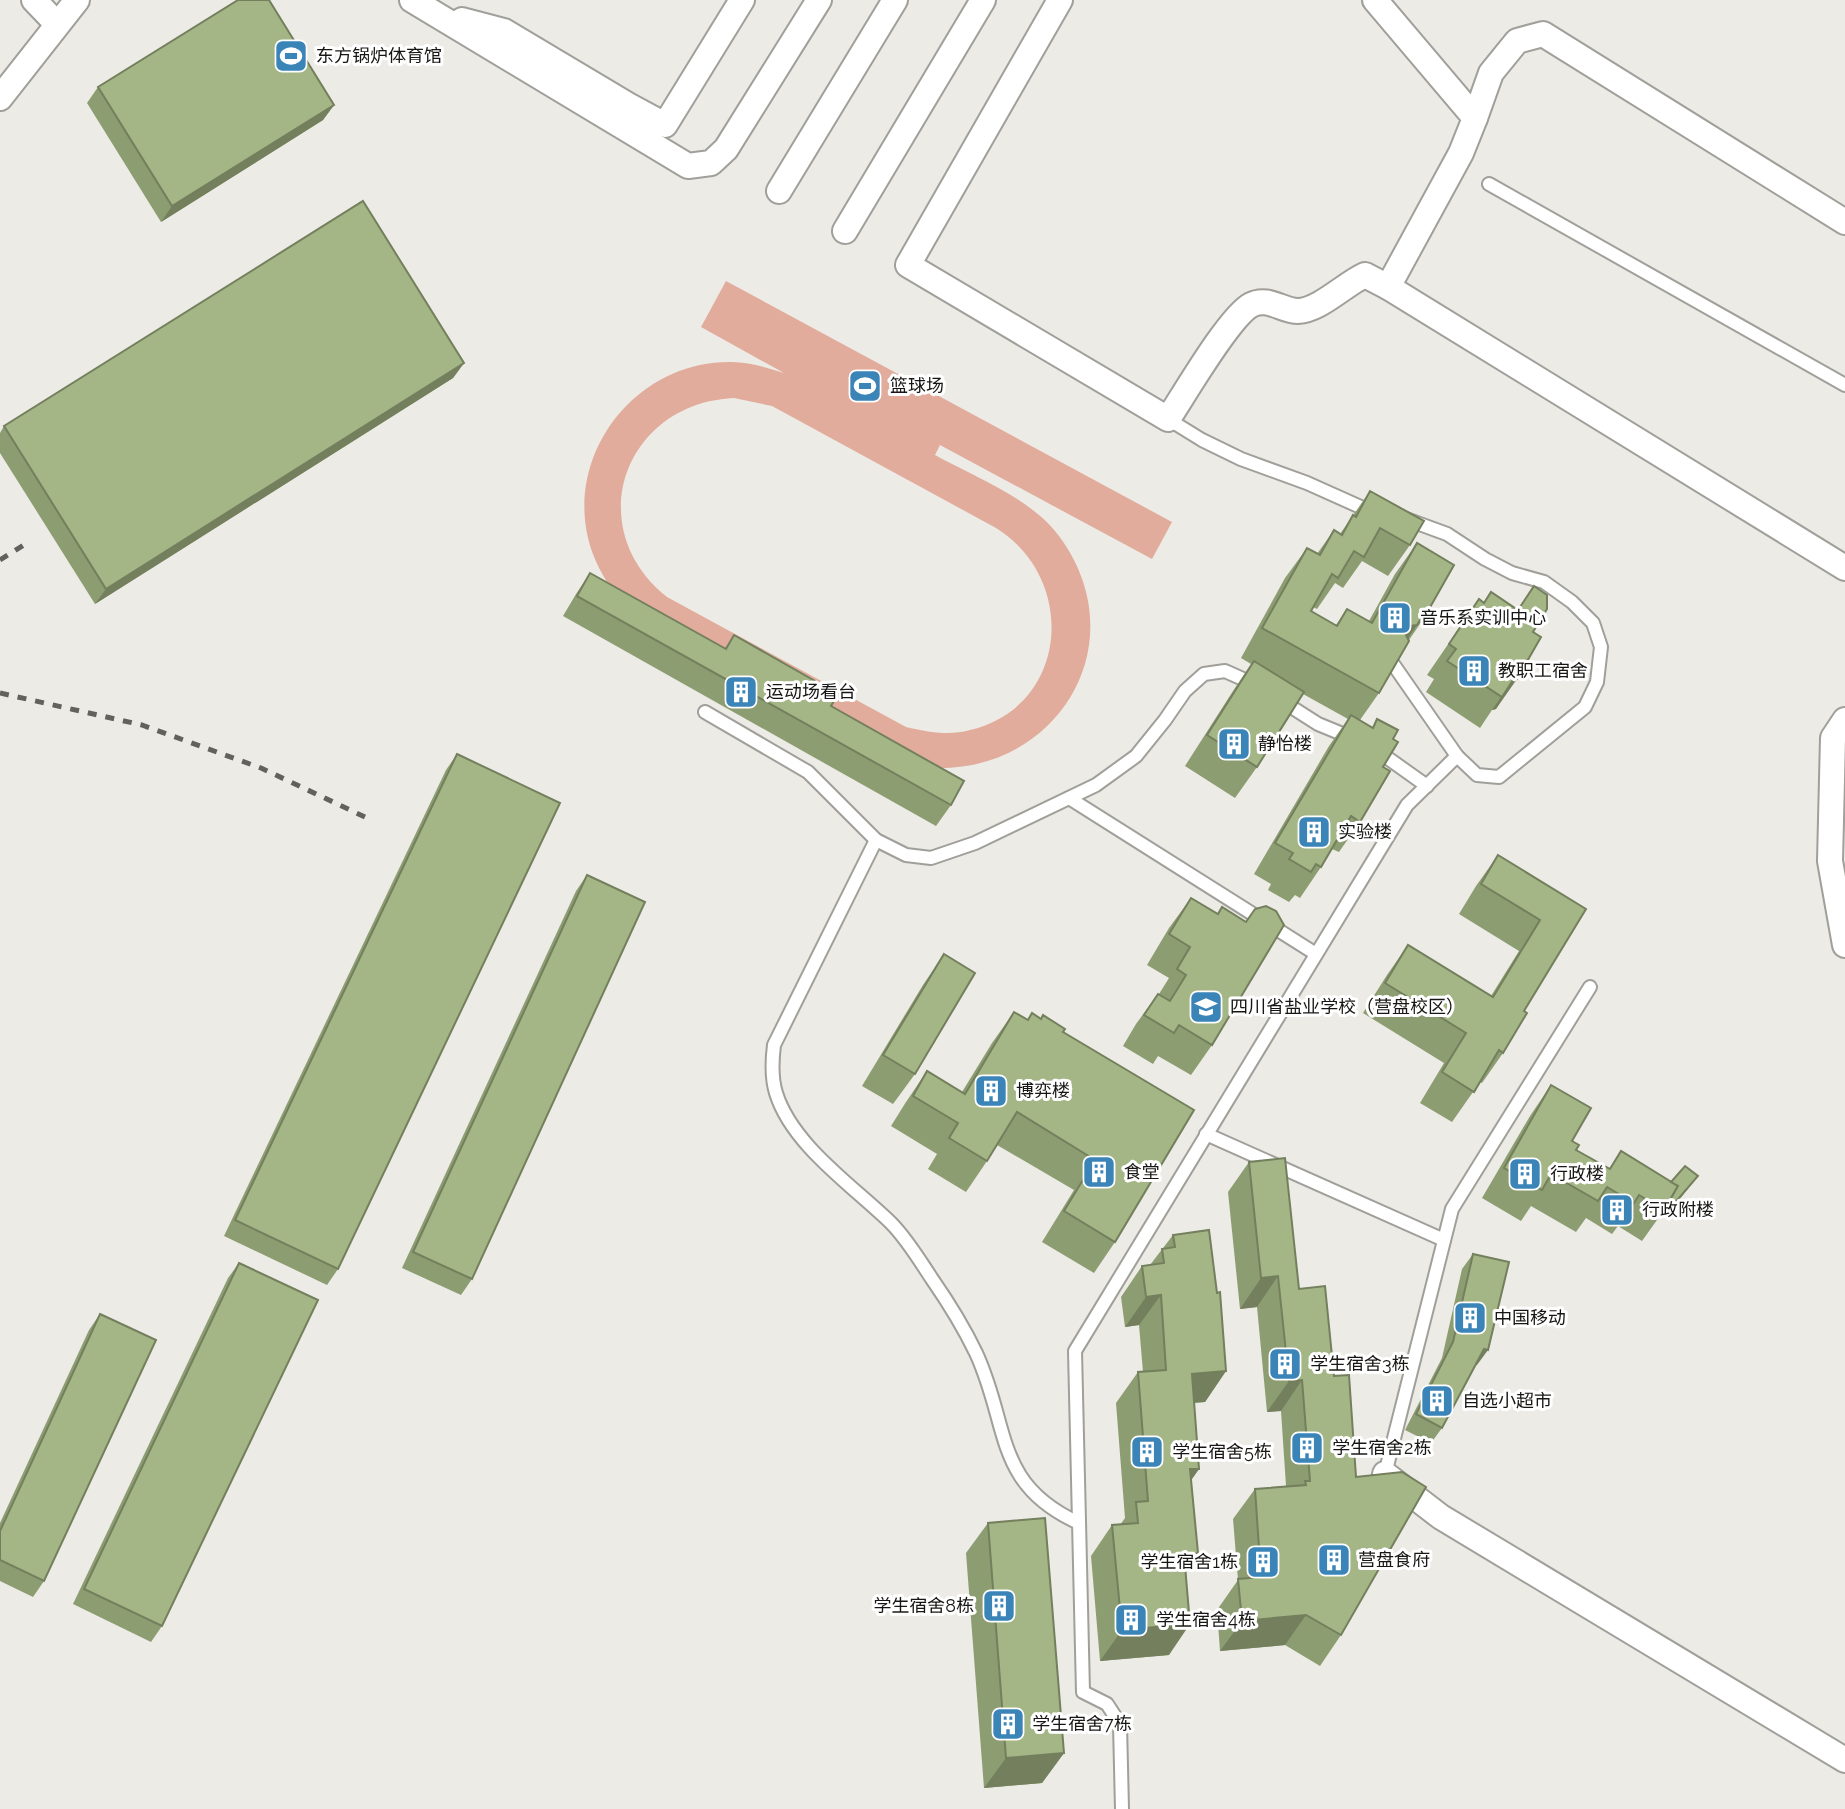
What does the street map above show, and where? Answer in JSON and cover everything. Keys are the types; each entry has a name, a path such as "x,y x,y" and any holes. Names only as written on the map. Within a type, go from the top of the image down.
{"street":[{"path":"34,0 57,24"},
{"path":"0,98 77,0"},
{"path":"412,0 688,166 711,163 726,149 819,0"},
{"path":"437,14 504,31 666,125 742,0"},
{"path":"779,191 895,0"},
{"path":"845,231 984,0"},
{"path":"1060,0 908,265 1168,419 1231,324 1251,305 1268,302 1298,311 1323,302 1365,275 1845,568"},
{"path":"1375,0 1475,118"},
{"path":"1388,287 1461,153 1491,73 1517,41 1542,34 1845,222"},
{"path":"1845,720 1833,738 1830,861 1845,944"},
{"path":"1385,1474 1441,1517 1845,1760"}],"lane":[{"path":"1489,184 1845,386"},
{"path":"1168,419 1241,459 1307,483 1376,514 1413,520 1447,534 1511,573 1544,582 1572,602 1593,623 1601,647 1597,682 1585,707 1499,777 1477,775 1457,756 1393,664"},
{"path":"705,712 808,772 876,840 906,855 931,858 975,843 1096,785 1136,756 1166,720 1185,691 1204,674 1225,671 1247,680 1318,724 1380,751 1427,786"},
{"path":"1122,1809 1120,1724 1107,1704 1083,1692 1075,1351 1408,805 1457,756"},
{"path":"1069,798 1316,954"},
{"path":"876,840 774,1045 771,1065 775,1092 792,1124 824,1161 894,1226 934,1282 976,1354 1015,1471 1035,1497 1057,1513 1079,1523"},
{"path":"1385,1474 1452,1209 1590,987"},
{"path":"1206,1134 1444,1240"}],"shaded area":[{"path":"726,281 1172,522 1152,559 940,445 935,455 1002,490 1048,523 1059,536 1081,576 1090,617 1087,657 1073,693 1049,724 1017,749 977,764 932,768 616,596 593,554 584,505 589,472 600,442 618,416 640,393 668,376 699,365 739,362 784,373 701,327","holes":["734,398 772,406 996,528 1023,551 1041,578 1050,609 1051,640 1043,670 1027,696 1003,717 970,730 954,733 906,727 667,597 640,569 625,538 621,505 627,474 642,445 665,421 696,405"]}],"building":[{"path":"238,0 269,0 334,105 172,206 98,87"},
{"path":"363,201 464,363 106,589 4,426"},
{"path":"1370,491 1424,521 1410,545 1380,528 1364,557 1354,551 1338,578 1332,574 1311,611 1337,626 1347,609 1372,623 1417,543 1454,565 1424,618 1407,629 1409,641 1379,693 1262,628 1307,548 1320,555 1334,530 1342,535 1353,515 1356,517"},
{"path":"590,573 726,649 734,635 838,694 831,706 964,781 951,805 577,596"},
{"path":"1534,586 1547,595 1547,609 1533,632 1541,637 1517,679 1513,680 1502,697 1447,661 1456,649 1449,644 1479,599 1484,603 1491,592 1518,610"},
{"path":"1254,661 1304,692 1257,767 1207,735"},
{"name":"实验楼","path":"1351,715 1373,728 1377,719 1398,730 1393,739 1398,742 1383,767 1390,771 1360,822 1351,816 1321,867 1316,864 1311,872 1289,859 1293,853 1275,843"},
{"path":"457,754 560,803 338,1269 235,1220"},
{"path":"1498,855 1586,909 1524,1011 1527,1013 1503,1053 1499,1050 1474,1092 1442,1072 1466,1033 1385,983 1408,945 1493,997 1540,920 1481,884"},
{"path":"587,875 645,902 472,1279 413,1252"},
{"path":"1191,898 1218,914 1222,907 1246,922 1255,909 1266,906 1276,911 1284,925 1212,1045 1179,1025 1174,1033 1144,1015 1158,994 1170,1001 1186,975 1177,969 1190,947 1169,934"},
{"path":"944,954 975,973 915,1074 883,1055"},
{"path":"1014,1012 1028,1020 1032,1013 1041,1019 1043,1015 1065,1029 1063,1032 1194,1110 1115,1242 1064,1211 1095,1160 1017,1112 987,1161 949,1138 958,1123 913,1096 927,1071 965,1094"},
{"path":"1551,1085 1591,1108 1572,1141 1579,1145 1576,1150 1610,1169 1621,1151 1678,1186 1664,1210 1639,1195 1634,1203 1607,1187 1598,1201 1551,1174 1542,1190 1504,1168"},
{"path":"1285,1158 1299,1289 1325,1286 1334,1376 1349,1375 1356,1477 1402,1472 1426,1487 1341,1635 1306,1615 1242,1621 1238,1579 1261,1577 1255,1489 1306,1485 1305,1481 1310,1481 1302,1380 1289,1381 1278,1276 1261,1278 1249,1162"},
{"path":"1685,1166 1698,1176 1673,1205 1669,1202 1678,1186 1671,1182"},
{"path":"1209,1230 1217,1293 1220,1292 1226,1371 1192,1374 1199,1469 1190,1469 1198,1553 1184,1554 1190,1624 1122,1630 1112,1525 1138,1523 1136,1502 1148,1501 1138,1372 1166,1370 1161,1295 1146,1297 1142,1266 1164,1263 1162,1249 1175,1247 1173,1235"},
{"path":"1473,1254 1509,1262 1488,1350 1484,1349 1442,1428 1416,1414 1453,1342"},
{"path":"239,1263 318,1300 162,1626 84,1589"},
{"path":"100,1314 156,1340 44,1581 0,1560 0,1531"},
{"path":"1045,1518 1064,1753 1006,1758 988,1523"}],"railway":[{"path":"0,560 30,541"},
{"path":"0,693 142,725 261,768 365,817"}],"place":[{"name":"东方锅炉体育馆","path":"291,56"},
{"name":"篮球场","path":"865,386"},
{"name":"音乐系实训中心","path":"1395,618"},
{"name":"教职工宿舍","path":"1474,671"},
{"name":"运动场看台","path":"741,692"},
{"name":"静怡楼","path":"1234,744"},
{"name":"实验楼","path":"1314,832"},
{"name":"四川省盐业学校（营盘校区）","path":"1206,1007"},
{"name":"博弈楼","path":"991,1091"},
{"name":"食堂","path":"1099,1172"},
{"name":"行政楼","path":"1525,1174"},
{"name":"行政附楼","path":"1617,1210"},
{"name":"中国移动","path":"1470,1318"},
{"name":"学生宿舍3栋","path":"1285,1364"},
{"name":"自选小超市","path":"1437,1401"},
{"name":"学生宿舍2栋","path":"1307,1448"},
{"name":"学生宿舍5栋","path":"1147,1452"},
{"name":"营盘食府","path":"1334,1560"},
{"name":"学生宿舍1栋","path":"1263,1562"},
{"name":"学生宿舍8栋","path":"999,1606"},
{"name":"学生宿舍4栋","path":"1131,1620"},
{"name":"学生宿舍7栋","path":"1008,1724"}]}
